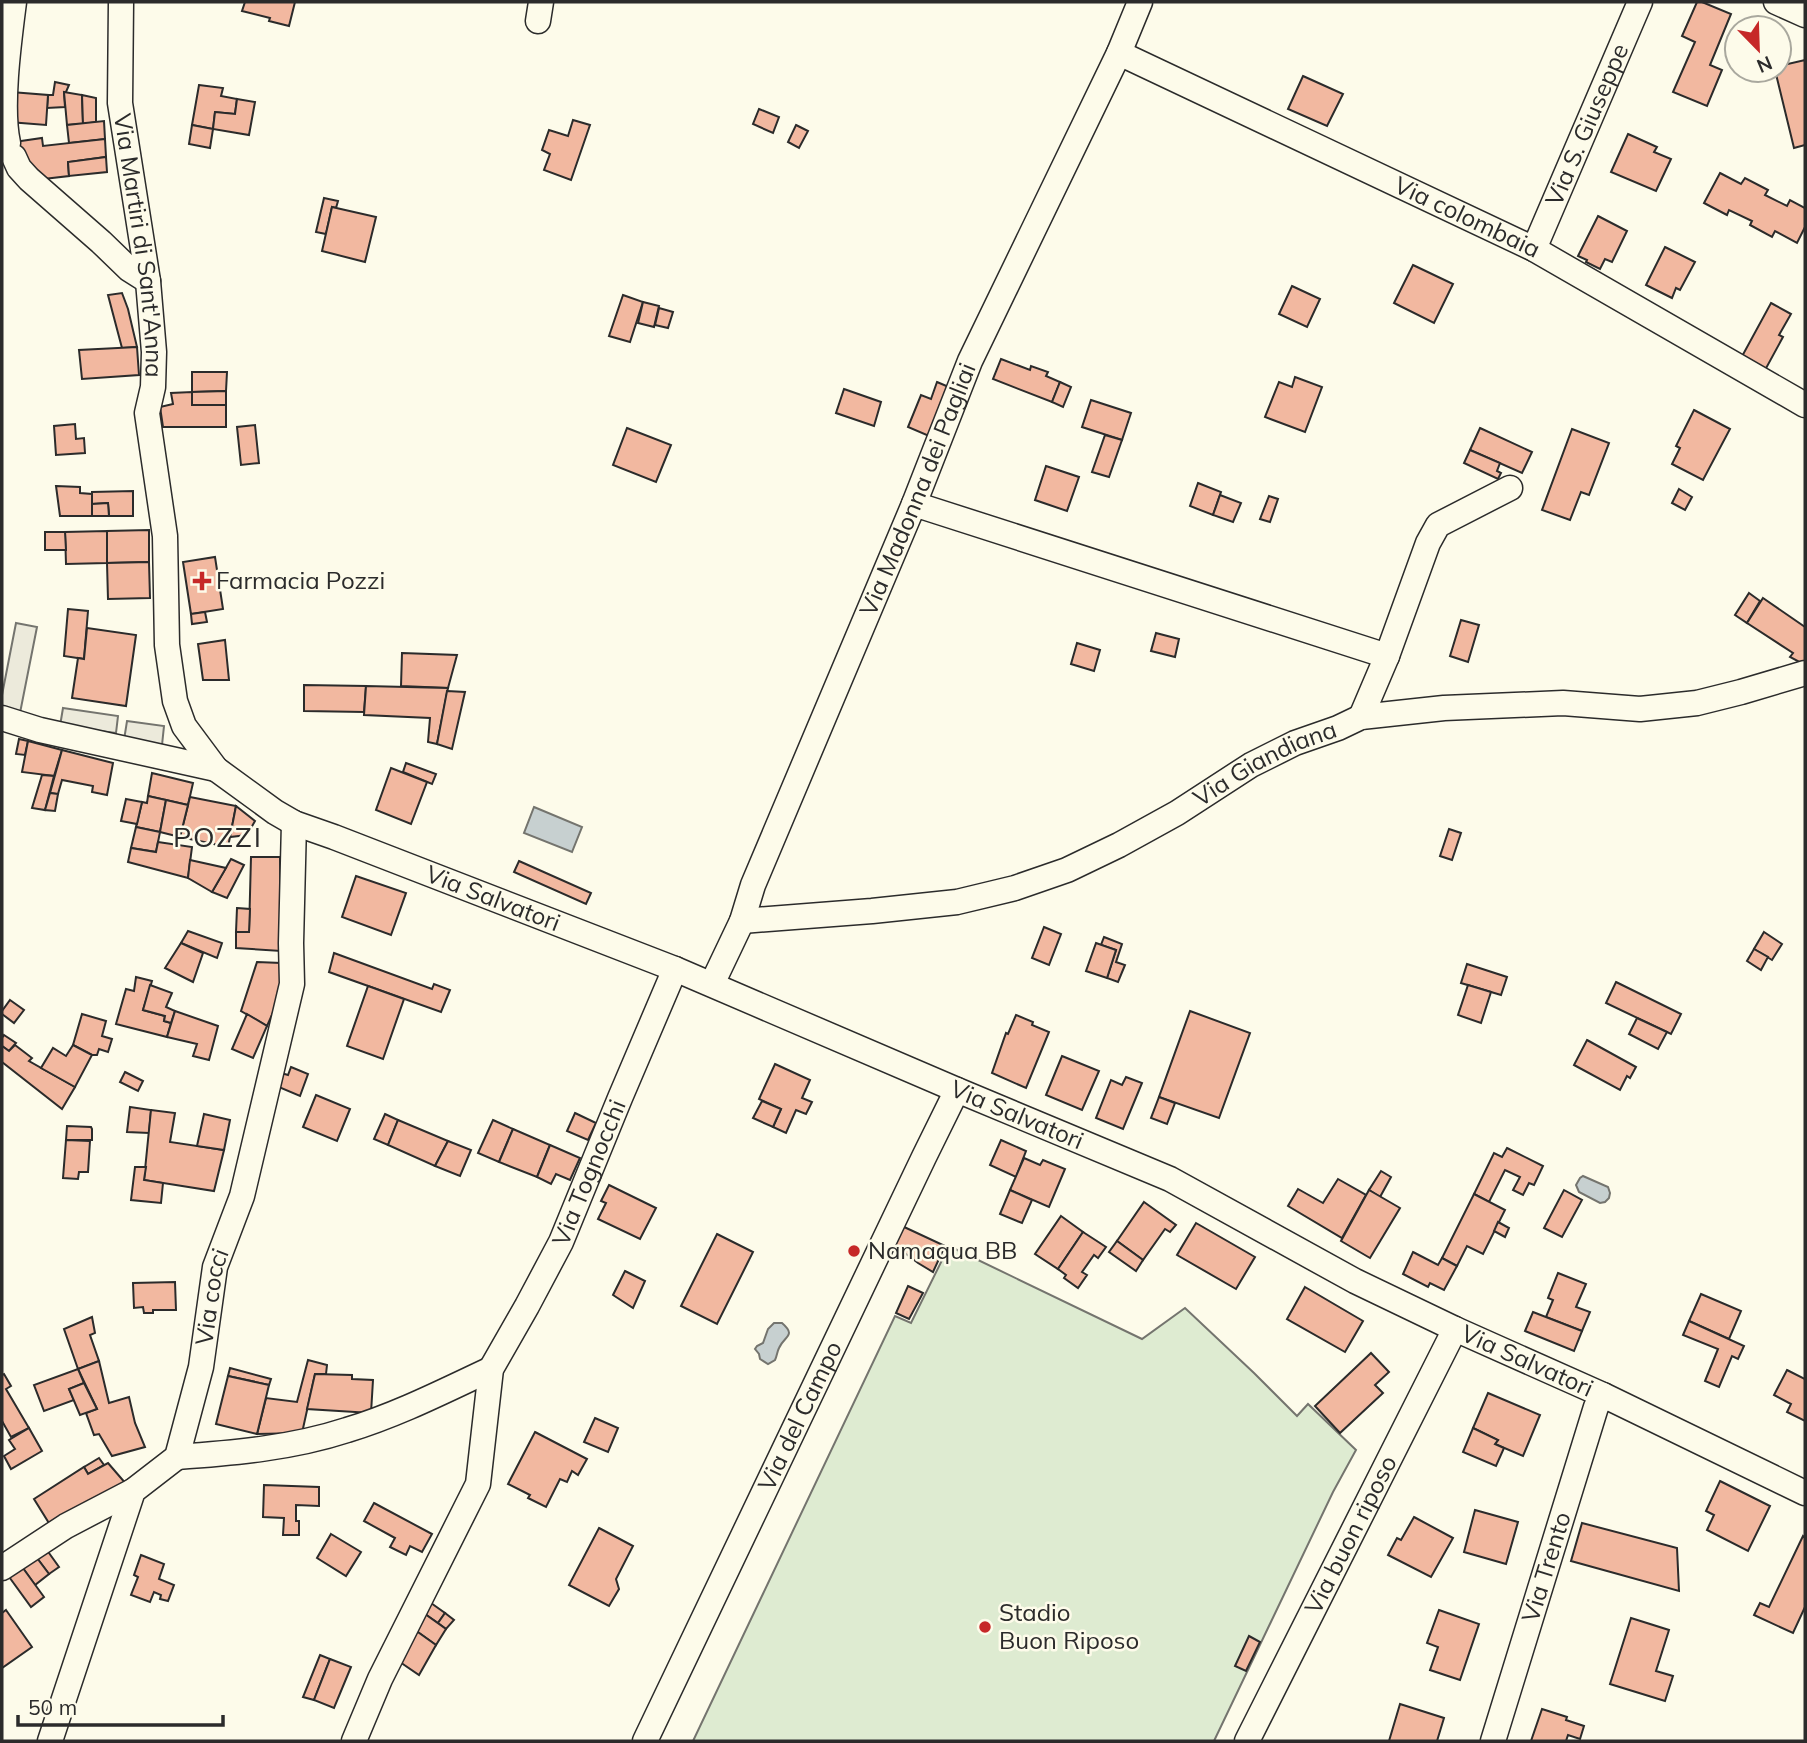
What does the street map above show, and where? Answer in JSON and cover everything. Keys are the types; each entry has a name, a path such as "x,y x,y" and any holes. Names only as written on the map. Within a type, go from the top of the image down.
{"street":[{"path":"14,2 3,99 5,132 19,168 128,269 148,281"},
{"name":"Via Martiri di Sant'Anna","path":"121,2 120,103 148,281 154,352 153,387 147,413 166,536 168,657 175,701 184,726 216,769"},
{"name":"Via Madonna dei Pagliai","path":"712,984 742,921 753,884 914,504 970,361 1119,54 1140,2"},
{"name":"Via S. Giuseppe","path":"1534,249 1640,2"},
{"path":"1776,2 1805,15"},
{"name":"Via colombaia","path":"1119,54 1534,249 1805,405"},
{"path":"1360,717 1387,656 1437,525 1510,488"},
{"path":"914,504 1387,656"},
{"name":"Via Giandiana","path":"742,921 957,902 1015,888 1066,870 1119,845 1177,813 1251,765 1296,743 1338,729 1360,717 1444,708 1563,703 1640,709 1696,703 1805,673"},
{"path":"2,718 40,730 216,769"},
{"name":"Via Salvatori","path":"216,769 294,823 712,984 1170,1179 1355,1281 1603,1395 1805,1493"},
{"name":"Via cocci","path":"177,1457 201,1367 215,1267 242,1196 292,984 294,823"},
{"name":"Via Tognocchi","path":"354,1741 380,1679 478,1484 491,1369 561,1242 675,969"},
{"name":"Via del Campo","path":"645,1741 957,1090"},
{"name":"Via buon riposo","path":"1247,1741 1455,1329"},
{"path":"2,1568 66,1526 133,1491 177,1457 244,1452 345,1431 398,1413 491,1369"},
{"name":"Via Trento","path":"1493,1741 1596,1407 1603,1395"},
{"path":"50,1741 133,1491"}],"green space":[{"path":"949,1246 1142,1339 1185,1308 1297,1416 1308,1404 1356,1450 1333,1492 1214,1741 693,1741 895,1316 911,1323"}],"shaded area":[{"path":"16,623 37,627 20,713 2,709 2,695"},
{"path":"63,708 118,716 116,733 60,726"},
{"path":"127,721 164,726 162,745 124,740"},
{"path":"534,807 582,827 572,852 524,833"},
{"path":"1583,1176 1608,1187 1609,1198 1605,1202 1600,1203 1579,1192 1576,1185"},
{"path":"774,1323 782,1323 789,1333 775,1360 768,1364 760,1359 755,1349 763,1343 768,1329"}],"building":[{"path":"245,2 295,2 289,26 242,11"},
{"path":"1697,2 1731,14 1723,14 1723,33 1710,65 1722,70 1707,106 1673,92 1695,42 1682,36"},
{"path":"1805,60 1805,145 1794,148 1778,84 1793,84 1793,63"},
{"path":"1303,76 1343,94 1327,126 1288,109"},
{"path":"55,82 69,85 64,92 65,107 47,108 48,95 53,95"},
{"path":"199,85 223,88 221,96 237,99 235,114 215,112 213,129 192,125"},
{"path":"11,92 48,95 46,125 9,122"},
{"path":"64,92 82,95 83,124 67,125"},
{"path":"82,95 96,98 96,122 83,124"},
{"path":"237,99 255,102 249,135 213,129 215,112 235,114"},
{"path":"759,109 779,117 773,133 753,124"},
{"path":"573,120 590,125 571,180 544,170 550,154 542,150 549,130 568,136"},
{"path":"104,121 105,139 69,143 67,125"},
{"path":"192,125 213,129 210,148 189,144"},
{"path":"796,125 808,131 799,148 788,142"},
{"path":"1628,134 1657,147 1654,152 1671,159 1656,191 1611,172"},
{"path":"42,138 43,146 105,139 106,157 68,162 69,176 35,180 14,142"},
{"path":"106,157 107,172 69,176 68,162"},
{"path":"1720,173 1741,184 1745,178 1768,190 1765,195 1787,206 1790,200 1805,208 1805,227 1797,243 1775,231 1772,237 1750,225 1752,221 1729,210 1727,215 1704,203"},
{"path":"324,198 338,201 336,208 332,207 326,234 316,232"},
{"path":"332,207 376,217 365,262 322,251"},
{"path":"1598,216 1627,231 1612,262 1605,259 1600,269 1578,256"},
{"path":"1665,247 1695,262 1680,290 1676,288 1672,298 1646,285"},
{"path":"1413,265 1453,284 1434,323 1394,303"},
{"path":"1292,286 1320,299 1307,327 1279,314"},
{"path":"122,293 137,347 122,348 108,295"},
{"path":"623,295 643,302 630,342 609,336"},
{"path":"643,302 659,306 654,327 638,323"},
{"path":"1771,303 1791,314 1779,335 1783,337 1764,372 1740,360"},
{"path":"659,308 673,312 668,328 655,325"},
{"path":"137,347 139,375 82,379 79,350"},
{"path":"1001,359 1030,370 1031,366 1048,372 1046,376 1060,382 1052,402 993,379"},
{"path":"192,372 227,372 226,391 192,392"},
{"path":"1295,377 1322,387 1305,432 1265,417 1279,382 1292,387"},
{"path":"937,382 956,390 936,439 908,427 921,395 931,399"},
{"path":"1060,382 1071,387 1063,407 1052,402"},
{"path":"844,389 881,402 874,426 836,413"},
{"path":"226,391 226,405 192,405 192,392"},
{"path":"192,392 192,405 226,405 226,427 163,427 160,407 173,404 171,393"},
{"path":"1091,400 1131,413 1122,440 1082,427"},
{"path":"1694,410 1730,429 1703,480 1672,464 1680,448 1676,446"},
{"path":"75,424 76,439 84,438 85,453 56,455 54,426"},
{"path":"255,425 259,463 241,465 237,427"},
{"path":"627,428 671,445 656,482 613,465"},
{"path":"1480,428 1532,452 1522,473 1470,450"},
{"path":"1572,429 1609,443 1589,495 1581,492 1570,520 1542,510"},
{"path":"1105,435 1122,440 1109,477 1092,472"},
{"path":"1470,450 1500,463 1497,471 1501,473 1498,479 1464,463"},
{"path":"1046,466 1079,477 1067,511 1035,500"},
{"path":"1198,483 1221,492 1213,515 1190,506"},
{"path":"56,486 80,487 80,493 92,494 92,516 60,516"},
{"path":"1679,489 1692,497 1685,510 1672,503"},
{"path":"133,491 133,516 109,516 108,503 92,504 92,492"},
{"path":"1220,495 1241,503 1233,522 1213,515"},
{"path":"1269,496 1278,499 1270,522 1260,519"},
{"path":"108,503 109,516 92,516 92,504"},
{"path":"149,530 149,562 107,563 107,531"},
{"path":"107,531 107,563 66,564 65,532"},
{"path":"45,532 65,532 66,550 45,550"},
{"path":"215,557 223,609 191,614 183,562"},
{"path":"149,562 150,598 108,599 107,563"},
{"path":"1749,593 1760,601 1747,623 1735,615"},
{"path":"1763,598 1805,627 1805,665 1790,657 1793,653 1747,623"},
{"path":"68,609 88,611 84,659 64,656"},
{"path":"205,612 207,622 192,624 191,614"},
{"path":"1461,620 1479,625 1468,662 1450,656"},
{"path":"87,628 136,635 126,706 72,698 78,658 84,659"},
{"path":"1156,633 1179,639 1175,657 1151,651"},
{"path":"225,640 229,680 203,680 198,644"},
{"path":"1077,643 1100,650 1094,671 1071,664"},
{"path":"402,653 457,655 448,688 401,686"},
{"path":"304,685 366,686 364,712 304,711"},
{"path":"366,686 448,688 437,744 428,742 430,718 364,715"},
{"path":"447,691 465,692 452,749 437,744"},
{"path":"19,739 28,741 25,755 16,754"},
{"path":"28,741 62,750 54,776 22,772"},
{"path":"62,750 113,763 107,795 92,792 93,786 62,780 58,794 50,793"},
{"path":"406,763 436,774 432,784 403,772"},
{"path":"391,768 427,782 411,824 376,810"},
{"path":"152,773 193,783 188,805 148,796"},
{"path":"42,775 54,776 45,810 32,808"},
{"path":"50,793 58,794 55,811 45,810"},
{"path":"148,796 166,800 160,832 136,827 142,802 147,803"},
{"path":"190,797 236,806 228,847 180,837"},
{"path":"126,799 142,802 137,824 121,821"},
{"path":"166,800 188,805 180,837 160,832"},
{"path":"236,806 255,821 247,835 230,837"},
{"path":"136,827 160,832 156,852 131,848"},
{"path":"1449,829 1461,833 1452,860 1440,856"},
{"path":"158,842 192,847 188,878 128,862 131,848 156,852"},
{"path":"251,857 280,857 281,951 236,948 236,932 249,932"},
{"path":"231,859 244,865 227,898 212,892"},
{"path":"190,860 226,868 212,892 188,878"},
{"path":"519,861 591,893 586,904 514,872"},
{"path":"356,876 406,893 391,935 342,917"},
{"path":"237,908 250,909 249,932 236,932"},
{"path":"1044,927 1061,934 1049,965 1032,958"},
{"path":"188,931 222,943 217,958 181,943"},
{"path":"1764,932 1782,944 1772,960 1754,949"},
{"path":"1104,937 1122,944 1116,962 1125,965 1118,982 1107,978 1116,950 1101,945"},
{"path":"181,943 203,953 193,982 165,968"},
{"path":"1096,943 1116,950 1107,978 1086,971"},
{"path":"1754,949 1768,957 1761,970 1747,961"},
{"path":"334,953 432,989 434,984 450,990 441,1012 329,972"},
{"path":"257,962 281,963 281,981 275,1008 267,1026 241,1011"},
{"path":"1467,964 1507,977 1501,995 1461,983"},
{"path":"136,977 152,981 143,1010 165,1016 164,1021 171,1023 167,1037 116,1024 126,989 134,991"},
{"path":"1616,982 1681,1014 1671,1034 1606,1003"},
{"path":"150,985 172,993 166,1007 175,1011 171,1023 164,1021 165,1016 143,1010"},
{"path":"1468,985 1491,992 1481,1023 1458,1015"},
{"path":"368,986 404,999 383,1059 347,1046"},
{"path":"10,1000 24,1010 14,1023 2,1014"},
{"path":"175,1011 218,1026 209,1060 193,1056 197,1044 167,1037"},
{"path":"1190,1011 1250,1033 1219,1118 1159,1097"},
{"path":"82,1014 106,1021 102,1036 112,1039 108,1052 99,1049 97,1055 92,1055 73,1045"},
{"path":"247,1014 267,1026 253,1058 232,1049"},
{"path":"1016,1015 1049,1032 1026,1088 992,1073 1006,1033 1008,1034"},
{"path":"1637,1018 1667,1032 1658,1049 1629,1034"},
{"path":"4,1035 16,1043 9,1051 2,1046"},
{"path":"1587,1040 1636,1067 1630,1078 1627,1076 1620,1090 1574,1065"},
{"path":"15,1045 32,1058 29,1061 75,1087 62,1109 2,1062 2,1046 9,1051"},
{"path":"73,1045 92,1055 75,1087 41,1068 53,1048 66,1056"},
{"path":"1062,1056 1099,1071 1082,1110 1046,1095"},
{"path":"775,1064 810,1080 802,1098 812,1102 806,1114 796,1110 786,1133 773,1127 781,1109 759,1099"},
{"path":"291,1067 308,1074 300,1096 274,1085 278,1072 288,1075"},
{"path":"125,1072 143,1081 138,1091 120,1082"},
{"path":"1126,1077 1142,1083 1123,1129 1096,1118 1111,1080 1122,1085"},
{"path":"316,1095 350,1109 337,1141 303,1127"},
{"path":"1159,1097 1175,1103 1167,1124 1151,1118"},
{"path":"762,1101 781,1109 773,1127 753,1118"},
{"path":"130,1107 151,1110 149,1133 127,1132"},
{"path":"151,1110 175,1113 170,1142 224,1150 214,1191 144,1180"},
{"path":"575,1113 596,1123 588,1140 567,1131"},
{"path":"204,1114 230,1120 224,1150 197,1146"},
{"path":"385,1114 398,1120 388,1145 374,1139"},
{"path":"398,1120 448,1141 435,1166 388,1145"},
{"path":"493,1120 513,1129 499,1162 478,1153"},
{"path":"67,1126 91,1127 92,1140 66,1140"},
{"path":"513,1129 550,1145 537,1177 499,1162"},
{"path":"66,1140 90,1141 88,1172 79,1172 78,1179 63,1178"},
{"path":"1001,1140 1026,1151 1016,1177 990,1165"},
{"path":"448,1141 471,1150 460,1176 435,1166"},
{"path":"550,1145 580,1158 570,1180 556,1174 551,1184 537,1177"},
{"path":"1507,1148 1543,1166 1534,1185 1529,1183 1523,1195 1513,1190 1520,1177 1505,1170 1489,1202 1474,1194 1494,1153 1502,1157"},
{"path":"1024,1158 1040,1165 1043,1160 1065,1169 1049,1207 1010,1190"},
{"path":"135,1167 146,1167 144,1180 163,1183 161,1203 131,1200"},
{"path":"1381,1171 1391,1177 1380,1197 1369,1190"},
{"path":"1338,1179 1366,1195 1342,1238 1288,1206 1298,1189 1323,1203"},
{"path":"609,1185 656,1208 640,1239 598,1219 606,1203 601,1201"},
{"path":"1010,1190 1032,1200 1022,1223 1000,1214"},
{"path":"1369,1190 1400,1208 1370,1258 1341,1241"},
{"path":"1564,1190 1582,1200 1562,1237 1544,1228"},
{"path":"1474,1194 1505,1210 1483,1254 1467,1246 1457,1266 1442,1258"},
{"path":"1144,1202 1176,1225 1170,1232 1165,1229 1143,1260 1117,1241"},
{"path":"1061,1216 1083,1232 1058,1269 1035,1254"},
{"path":"1498,1222 1509,1228 1505,1237 1494,1231"},
{"path":"1196,1223 1255,1257 1236,1289 1177,1255"},
{"path":"902,1226 945,1246 933,1272 893,1244"},
{"path":"1083,1232 1106,1247 1098,1258 1094,1255 1082,1272 1087,1275 1078,1288 1064,1278 1066,1275 1058,1269"},
{"path":"717,1234 753,1252 717,1324 681,1306"},
{"path":"1117,1241 1143,1260 1136,1271 1109,1252"},
{"path":"1413,1252 1438,1265 1442,1258 1457,1266 1444,1290 1430,1283 1428,1287 1403,1274"},
{"path":"625,1271 645,1281 633,1308 613,1295"},
{"path":"1558,1273 1586,1284 1576,1307 1590,1312 1582,1331 1546,1317 1553,1300 1548,1298"},
{"path":"175,1282 176,1310 153,1310 153,1313 144,1313 143,1307 134,1308 133,1283"},
{"path":"908,1286 923,1293 909,1319 896,1313"},
{"path":"1305,1287 1363,1321 1345,1352 1287,1319"},
{"path":"1701,1294 1741,1311 1729,1339 1689,1321"},
{"path":"1533,1312 1582,1331 1574,1351 1525,1331"},
{"path":"92,1317 95,1333 90,1335 99,1361 78,1369 64,1329"},
{"path":"1689,1321 1744,1346 1738,1359 1732,1356 1719,1387 1705,1381 1718,1349 1683,1335"},
{"path":"1371,1353 1389,1372 1375,1385 1383,1393 1340,1433 1315,1406"},
{"path":"308,1360 327,1365 326,1374 315,1374 302,1433 257,1434 266,1398 297,1402"},
{"path":"99,1361 109,1403 129,1397 135,1423 145,1447 112,1456 99,1434 94,1435 86,1413 97,1409 78,1369"},
{"path":"230,1368 271,1379 269,1385 228,1376"},
{"path":"78,1369 84,1383 69,1389 74,1400 44,1411 34,1385"},
{"path":"1787,1370 1805,1379 1805,1421 1787,1412 1791,1404 1774,1395"},
{"path":"4,1374 11,1386 6,1389 29,1428 11,1437 2,1421"},
{"path":"315,1374 352,1375 352,1379 373,1380 371,1413 307,1409"},
{"path":"228,1376 269,1385 257,1434 216,1424"},
{"path":"84,1383 97,1409 80,1415 69,1389"},
{"path":"1488,1393 1540,1415 1523,1456 1495,1444 1498,1440 1473,1428"},
{"path":"595,1418 618,1428 608,1452 584,1442"},
{"path":"29,1428 42,1451 11,1469 4,1456 15,1449 9,1440"},
{"path":"1473,1428 1498,1440 1495,1444 1504,1448 1496,1466 1463,1452"},
{"path":"535,1432 587,1459 578,1475 572,1471 567,1482 560,1479 546,1507 508,1484"},
{"path":"99,1458 104,1465 88,1474 84,1467"},
{"path":"108,1463 127,1485 52,1528 34,1499 84,1467 88,1474"},
{"path":"1720,1481 1770,1506 1748,1551 1707,1530 1714,1515 1706,1511"},
{"path":"264,1485 319,1487 319,1506 296,1505 299,1535 283,1535 284,1518 263,1517"},
{"path":"374,1503 432,1534 422,1552 410,1546 406,1555 390,1547 395,1538 364,1521"},
{"path":"1475,1510 1518,1522 1506,1564 1464,1552"},
{"path":"1414,1517 1453,1538 1431,1577 1388,1555 1397,1538 1401,1540"},
{"path":"1582,1523 1677,1548 1679,1591 1571,1561"},
{"path":"599,1528 633,1546 616,1579 619,1589 609,1606 569,1585"},
{"path":"331,1534 361,1552 346,1576 317,1558"},
{"path":"1803,1536 1805,1607 1793,1633 1754,1615 1760,1603 1769,1607"},
{"path":"44,1546 59,1567 49,1574 34,1554"},
{"path":"34,1554 49,1574 35,1585 20,1564"},
{"path":"141,1555 164,1564 159,1579 174,1585 168,1601 160,1599 161,1595 154,1592 150,1602 131,1595 138,1577 134,1575"},
{"path":"20,1564 44,1597 31,1607 7,1574"},
{"path":"431,1603 445,1613 438,1623 425,1614"},
{"path":"6,1610 32,1647 2,1668 2,1613"},
{"path":"1439,1610 1479,1624 1460,1680 1430,1670 1438,1647 1427,1643"},
{"path":"445,1613 454,1620 446,1629 438,1623"},
{"path":"425,1614 446,1629 436,1645 415,1630"},
{"path":"1631,1618 1669,1630 1656,1671 1673,1676 1665,1701 1610,1684"},
{"path":"415,1630 436,1645 419,1675 397,1660"},
{"path":"1249,1636 1260,1642 1246,1671 1235,1666"},
{"path":"320,1655 330,1659 314,1700 303,1697"},
{"path":"330,1659 351,1667 334,1708 314,1700"},
{"path":"1400,1704 1444,1718 1437,1741 1389,1741"},
{"path":"1542,1709 1584,1726 1580,1739 1568,1735 1566,1741 1531,1741"}],"place":[{"name":"Farmacia Pozzi","path":"202,581"},
{"name":"Namaqua BB","path":"854,1251"},
{"name":"Stadio Buon Riposo","path":"985,1627"}],"district":[{"name":"POZZI","path":"218,837"}]}
